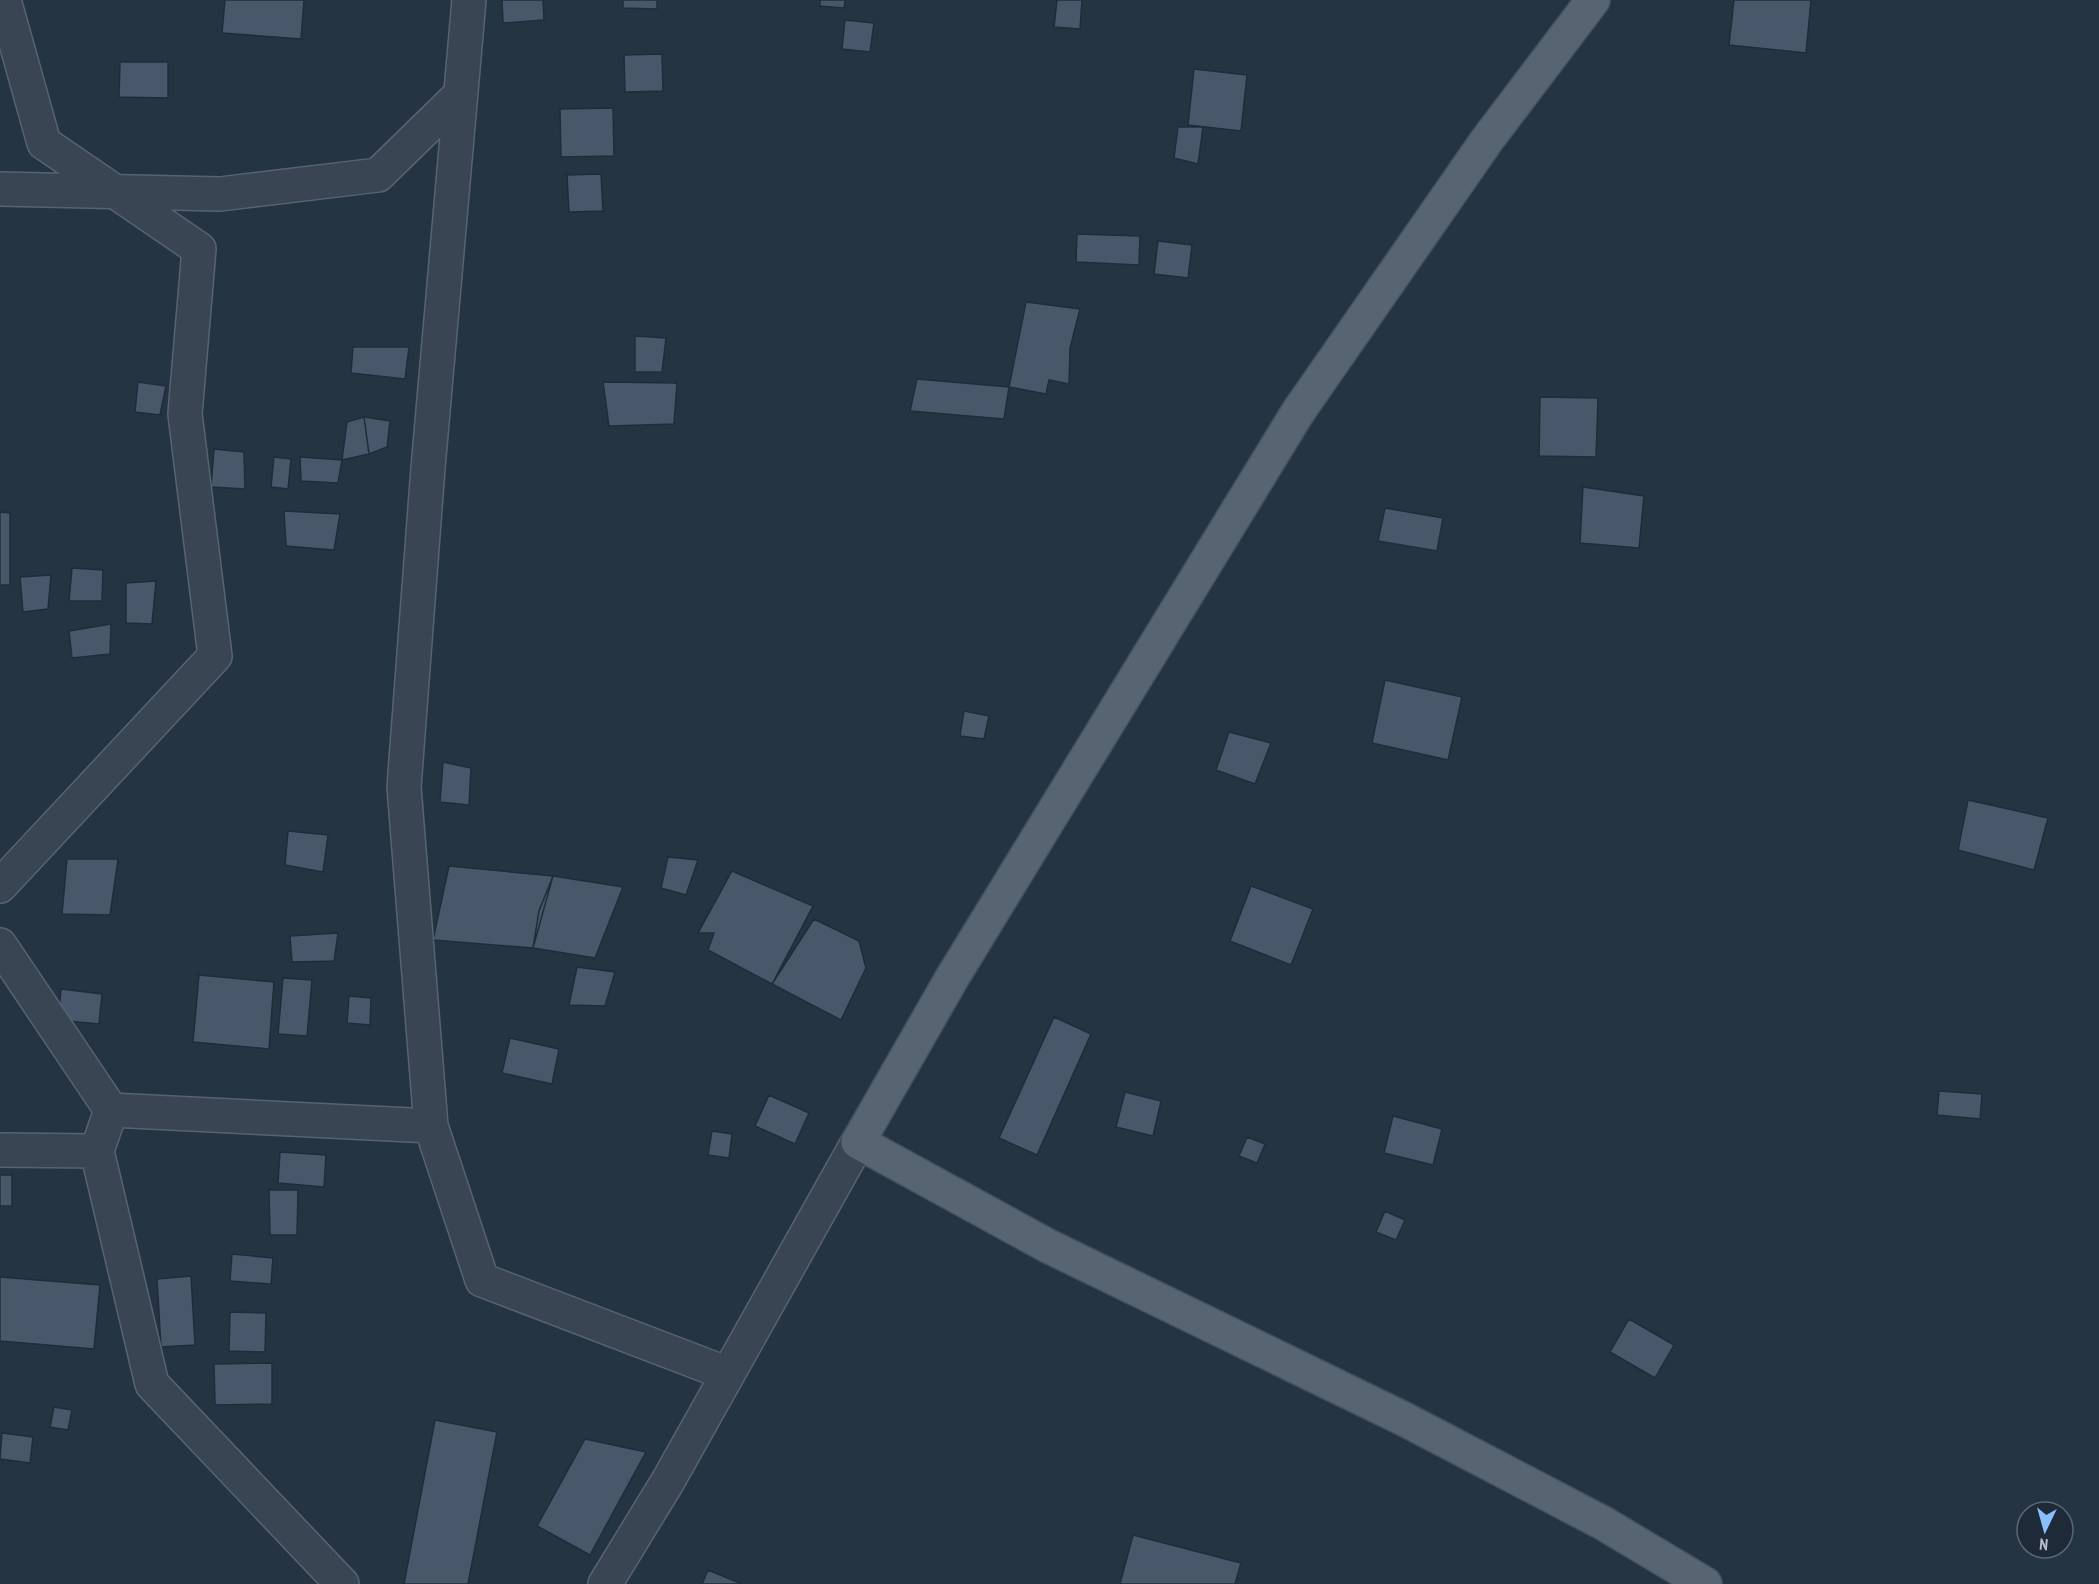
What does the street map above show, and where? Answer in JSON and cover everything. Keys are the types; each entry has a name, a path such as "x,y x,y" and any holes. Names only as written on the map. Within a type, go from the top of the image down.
{"main road":[{"path":"1593,0 1487,140 1298,412 952,978 858,1142 1048,1246 1488,1463 1603,1523 1705,1584"}],"street":[{"path":"0,886 215,656 184,414 199,249 44,143 4,0"},
{"path":"469,0 428,468 404,787 431,1126 482,1280 728,1374"},
{"path":"0,189 220,194 378,175 460,95"},
{"path":"0,945 111,1110"},
{"path":"111,1110 431,1126"},
{"path":"111,1110 98,1151 152,1384 342,1584"},
{"path":"605,1584 728,1374 858,1142"},
{"path":"0,1150 98,1151"}],"building":[{"path":"225,0 304,0 301,39 222,33"},
{"path":"502,0 543,0 544,20 503,23"},
{"path":"623,0 657,0 657,9 623,8"},
{"path":"820,0 845,0 844,8 820,6"},
{"path":"1057,0 1082,0 1080,29 1054,27"},
{"path":"1734,0 1811,0 1806,53 1729,45"},
{"path":"845,20 874,23 870,52 842,49"},
{"path":"662,54 663,91 625,92 624,55"},
{"path":"120,62 168,62 168,98 119,97"},
{"path":"1194,69 1247,75 1241,131 1188,125"},
{"path":"613,108 614,156 561,157 560,109"},
{"path":"1178,127 1203,127 1198,164 1174,158"},
{"path":"601,174 603,211 569,212 567,175"},
{"path":"1077,234 1140,236 1139,265 1076,262"},
{"path":"1158,241 1192,245 1188,278 1154,274"},
{"path":"1026,302 1080,309 1070,348 1069,384 1049,380 1046,394 1009,387"},
{"path":"635,336 666,338 662,372 635,372"},
{"path":"353,347 409,347 405,379 351,373"},
{"path":"917,379 1009,387 1004,419 910,411"},
{"path":"138,382 166,386 160,415 135,412"},
{"path":"603,382 677,383 674,424 609,426"},
{"path":"1540,397 1598,398 1596,457 1539,456"},
{"path":"364,417 390,421 387,447 369,454"},
{"path":"364,417 369,454 342,460 347,422"},
{"path":"214,449 244,452 245,489 211,487"},
{"path":"274,457 291,459 288,489 271,487"},
{"path":"300,457 342,460 338,483 301,481"},
{"path":"1583,487 1644,496 1639,548 1580,543"},
{"path":"1385,508 1443,518 1437,551 1378,541"},
{"path":"284,511 340,514 334,550 286,546"},
{"path":"0,512 10,513 10,585 0,585"},
{"path":"72,568 103,570 102,601 69,601"},
{"path":"51,575 48,609 23,612 20,577"},
{"path":"156,581 152,624 126,623 126,583"},
{"path":"111,624 110,654 72,658 69,631"},
{"path":"1385,680 1462,697 1448,760 1372,743"},
{"path":"964,711 989,716 984,739 960,736"},
{"path":"1229,732 1271,743 1255,784 1216,770"},
{"path":"443,762 471,768 469,805 440,802"},
{"path":"1968,800 2048,818 2034,870 1958,850"},
{"path":"288,831 328,835 323,872 285,865"},
{"path":"668,857 698,860 686,895 661,888"},
{"path":"67,859 118,859 110,915 62,914"},
{"path":"449,866 553,876 533,948 433,940"},
{"path":"732,871 813,906 772,984 708,950 714,933 698,933"},
{"path":"553,876 623,887 595,958 533,948 539,911"},
{"path":"1251,886 1313,909 1291,965 1230,941"},
{"path":"814,919 859,941 866,968 841,1020 772,984"},
{"path":"338,933 334,961 292,962 290,936"},
{"path":"577,967 615,972 605,1006 569,1005"},
{"path":"199,975 274,982 269,1049 193,1042"},
{"path":"283,978 312,980 307,1036 278,1034"},
{"path":"61,989 102,994 99,1024 58,1020"},
{"path":"349,996 371,998 370,1025 347,1023"},
{"path":"1054,1017 1091,1034 1037,1155 999,1138"},
{"path":"510,1038 559,1049 552,1084 502,1073"},
{"path":"1939,1091 1982,1094 1980,1119 1937,1115"},
{"path":"1125,1092 1161,1101 1153,1136 1116,1127"},
{"path":"769,1095 809,1113 795,1144 755,1126"},
{"path":"1393,1116 1442,1129 1433,1165 1384,1153"},
{"path":"712,1131 732,1134 729,1158 708,1155"},
{"path":"1247,1137 1265,1144 1257,1163 1239,1156"},
{"path":"280,1152 326,1155 324,1187 278,1183"},
{"path":"0,1175 12,1175 12,1206 0,1206"},
{"path":"269,1190 298,1190 297,1235 270,1235"},
{"path":"1385,1211 1405,1220 1396,1240 1376,1232"},
{"path":"232,1254 273,1258 271,1284 230,1281"},
{"path":"191,1276 195,1345 161,1347 157,1279"},
{"path":"0,1277 100,1285 94,1349 0,1341"},
{"path":"230,1312 266,1313 265,1352 229,1351"},
{"path":"1629,1319 1674,1345 1655,1378 1610,1352"},
{"path":"272,1363 272,1404 215,1405 214,1364"},
{"path":"54,1407 72,1410 68,1430 50,1427"},
{"path":"435,1420 497,1432 468,1584 404,1584"},
{"path":"2,1433 33,1437 30,1463 0,1459"},
{"path":"585,1439 646,1452 590,1555 537,1526"},
{"path":"1133,1535 1241,1563 1235,1584 1120,1584"},
{"path":"708,1570 742,1584 702,1584"}]}
